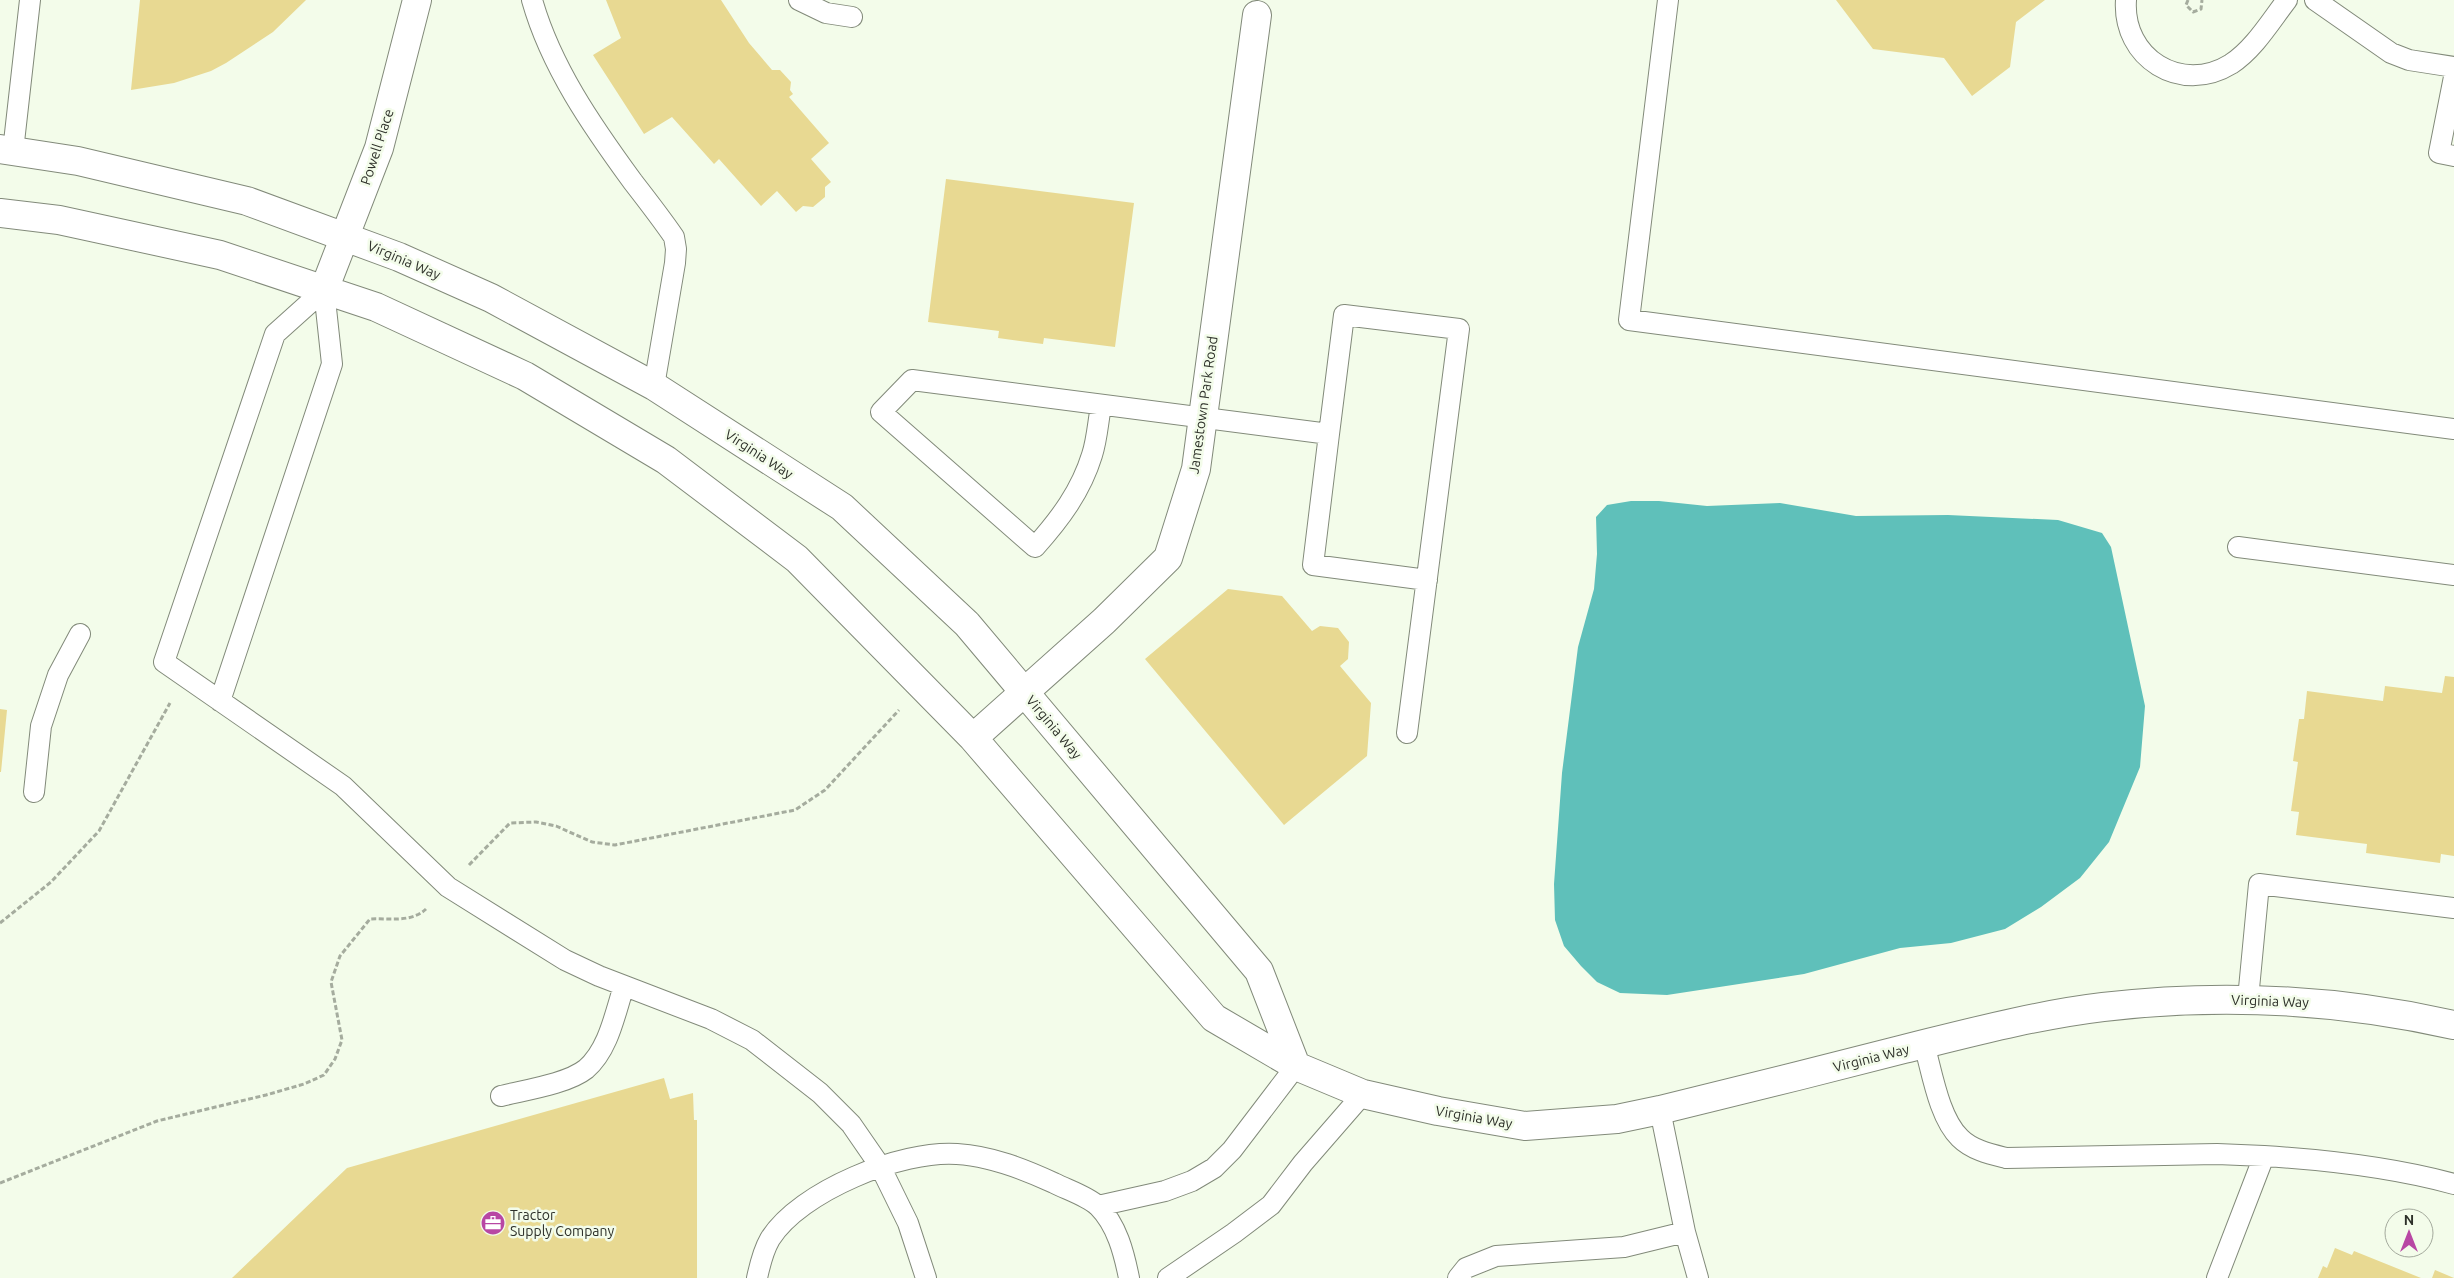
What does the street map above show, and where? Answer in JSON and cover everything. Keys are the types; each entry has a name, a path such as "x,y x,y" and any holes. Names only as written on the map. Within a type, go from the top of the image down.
{"street":[{"name":"Powell Place","path":"324,290 379,148 418,0"},
{"name":"Jamestown Park Road","path":"973,738 1104,621 1168,558 1196,469 1257,15"},
{"name":"Virginia Way","path":"7,150 78,161 247,201 399,257 490,298 654,386 842,507 967,624 1259,971 1296,1066"},
{"name":"Virginia Way","path":"0,213 59,220 220,255 376,307 525,376 666,460 797,559 973,738 1214,1018 1296,1066 1364,1094 1447,1113 1525,1126 1616,1119 1660,1110 1924,1044 2035,1019 2101,1007 2151,1002 2248,999 2320,1003 2362,1008 2454,1025"}],"lane":[{"path":"7,150 30,0"},
{"path":"532,0 548,44 574,96 601,138 674,237 676,249 654,386"},
{"path":"799,0 826,13 852,17"},
{"path":"1668,0 1629,320 2454,429"},
{"path":"2126,0 2127,27 2143,55 2169,70 2201,75 2218,71 2233,62 2247,50 2286,0"},
{"path":"2315,0 2391,53 2409,60 2454,67"},
{"path":"2454,77 2439,154 2454,156"},
{"path":"324,290 275,334 164,662 343,786 448,887 564,960 624,986 711,1019 752,1040 820,1093 851,1124 880,1166 908,1222 926,1278"},
{"path":"220,701 332,364 324,290"},
{"path":"1407,733 1427,580 1459,329 1344,315 1313,565 1427,580"},
{"path":"1101,406 1092,455 1079,488 1059,520 1035,547 881,412 912,380 1101,406 1329,434"},
{"path":"2238,547 2454,575"},
{"path":"34,792 44,717 58,675 80,634"},
{"path":"2248,999 2259,884 2454,908"},
{"path":"501,1096 568,1078 585,1069 599,1054 606,1040 624,986"},
{"path":"1924,1044 1941,1103 1949,1123 1959,1138 1971,1147 1986,1153 2006,1158 2217,1154 2264,1156 2365,1165 2423,1175 2454,1184"},
{"path":"1098,1206 1165,1191 1192,1181 1214,1168 1296,1066"},
{"path":"1168,1278 1271,1205 1303,1163 1364,1094"},
{"path":"1660,1110 1685,1232 1698,1278"},
{"path":"757,1278 762,1255 782,1224 797,1212 844,1180 880,1166 934,1154 982,1157 1038,1176 1098,1206 1113,1227 1124,1252 1129,1278"},
{"path":"2217,1278 2264,1156"},
{"path":"1458,1278 1466,1268 1496,1256 1624,1247 1685,1232"}],"path":[{"path":"2188,0 2186,5 2193,12 2201,9 2202,0"},
{"path":"0,923 51,882 99,831 184,676"}],"water":[{"path":"1631,501 1659,501 1707,506 1780,503 1856,516 1948,515 2058,520 2102,533 2111,547 2145,706 2140,767 2109,842 2080,878 2041,907 2005,929 1951,943 1900,948 1804,974 1667,995 1620,993 1597,982 1564,946 1555,920 1554,884 1562,773 1578,647 1594,589 1597,554 1596,517 1607,505"}],"building":[{"path":"140,0 306,0 273,32 211,71 174,83 131,90"},
{"path":"606,0 721,0 749,43 772,70 780,70 791,82 790,90 793,94 789,97 829,143 811,159 831,182 825,187 825,197 813,207 803,206 796,212 777,191 761,206 719,159 714,164 672,117 644,134 593,55 621,38"},
{"path":"1836,0 2045,0 2016,22 2010,67 1972,96 1944,58 1873,49"},
{"path":"946,179 1134,203 1115,347 1044,338 1043,344 998,338 999,331 928,322"},
{"path":"1228,589 1282,596 1312,631 1320,626 1338,628 1349,642 1348,659 1340,666 1371,703 1367,756 1284,825 1145,659"},
{"path":"2445,676 2454,677 2454,856 2441,854 2440,863 2366,853 2367,844 2296,835 2299,812 2291,811 2298,762 2293,761 2299,719 2304,719 2307,691 2383,701 2385,686 2442,693"},
{"path":"0,709 7,710 1,772 0,772"},
{"name":"Tractor Supply Company","path":"664,1078 670,1099 693,1093 694,1120 697,1120 697,1278 232,1278 347,1168"},
{"path":"2335,1248 2352,1255 2354,1251 2421,1278 2318,1278 2323,1266 2327,1268"},
{"path":"2435,1270 2454,1278 2432,1278"}],"place":[{"name":"Tractor Supply Company","path":"493,1223"}]}
